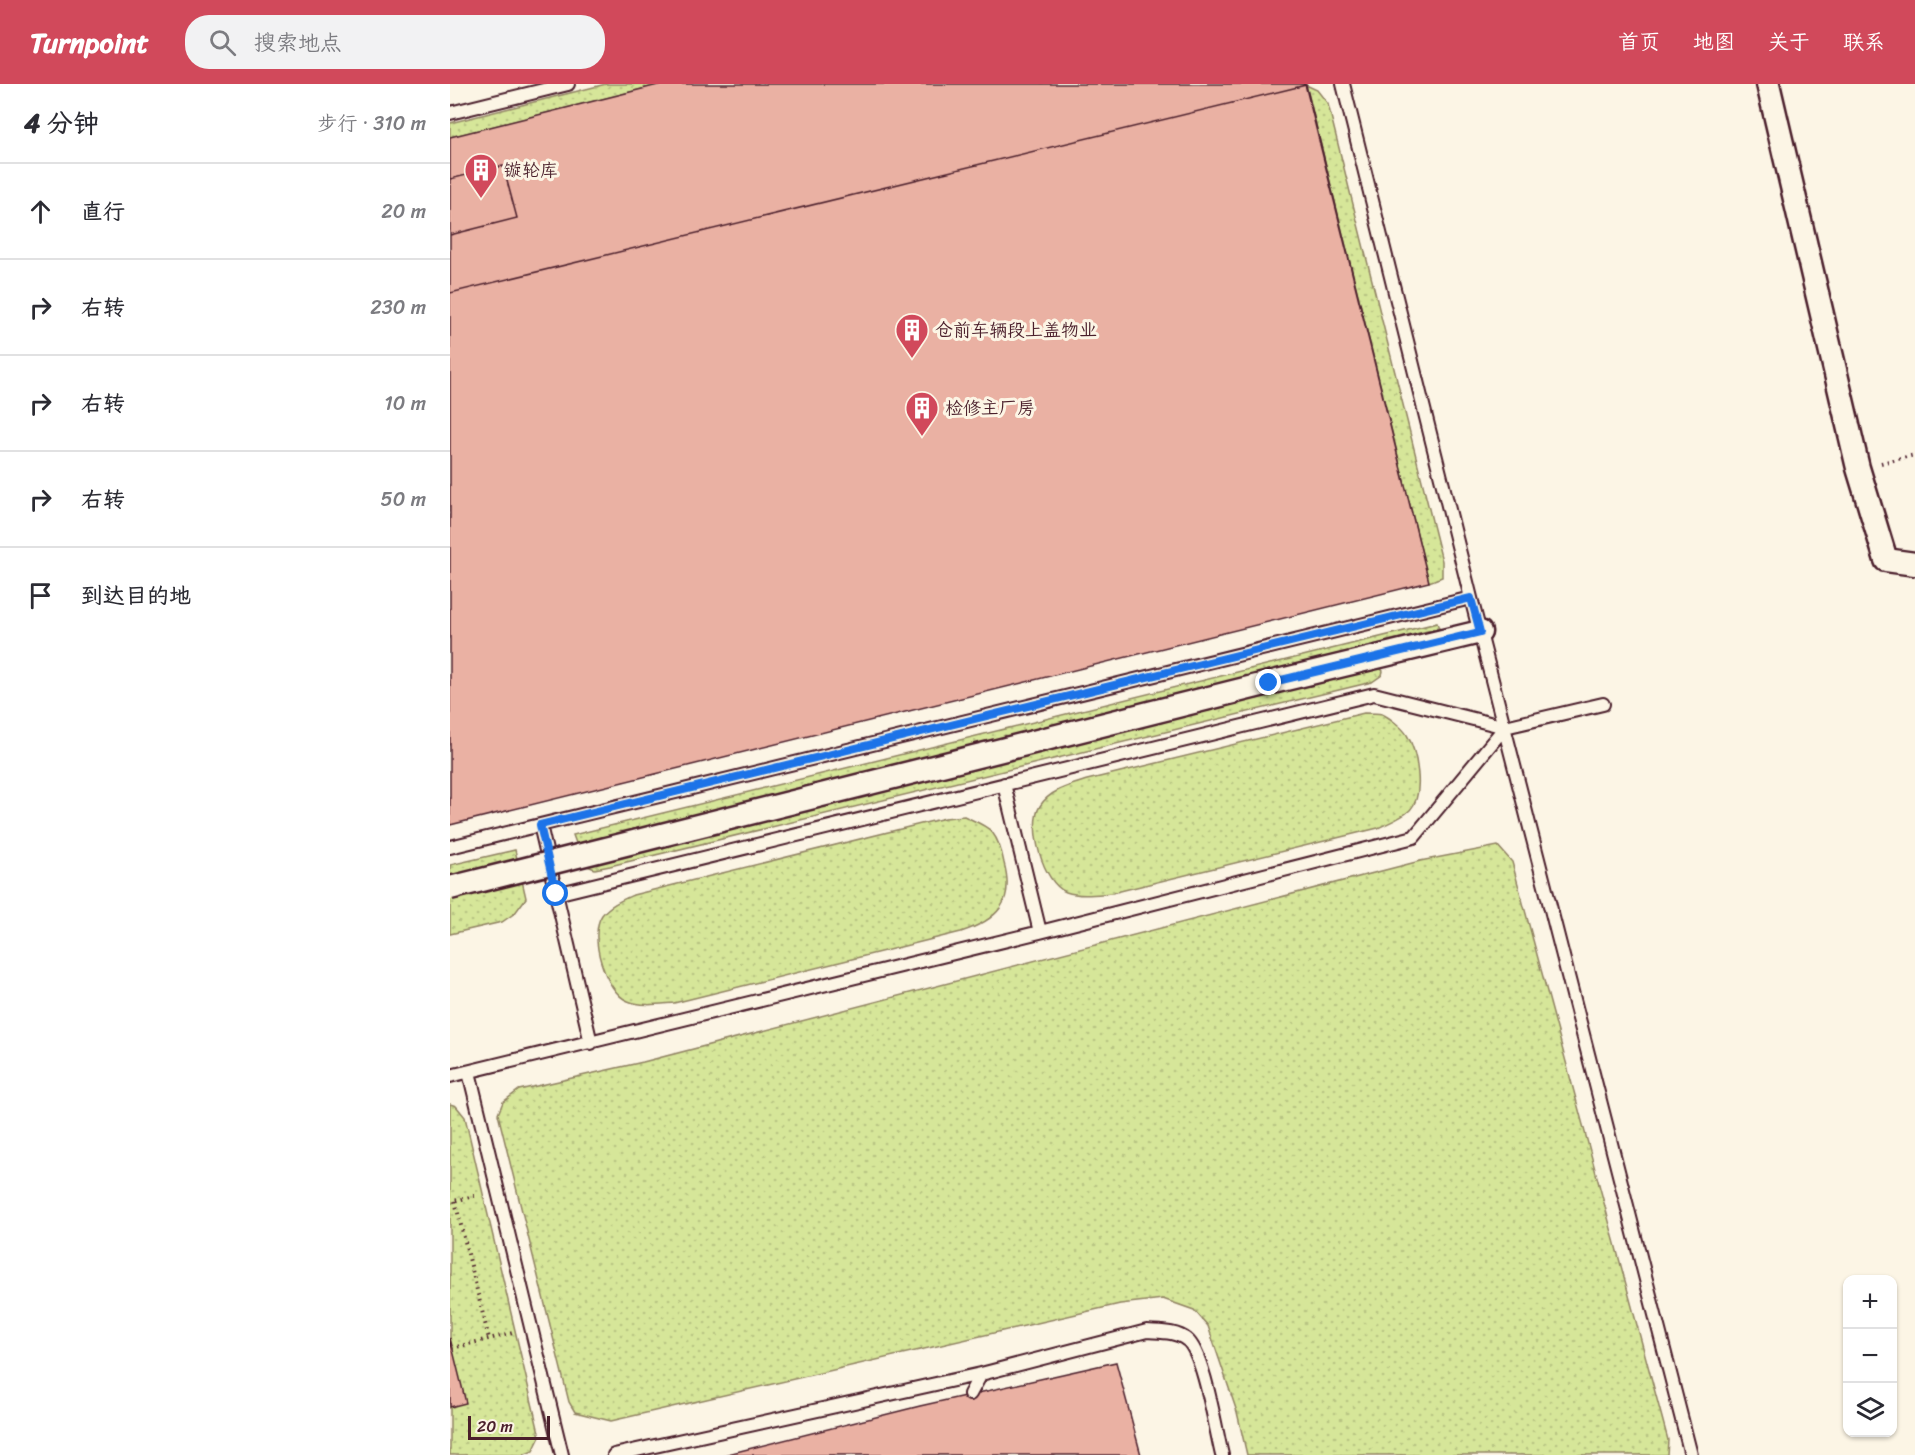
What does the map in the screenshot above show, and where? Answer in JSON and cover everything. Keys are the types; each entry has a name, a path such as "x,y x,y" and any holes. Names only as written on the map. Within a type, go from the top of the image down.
{"street":[{"path":"1768,84 1858,468 1886,560 1915,564"},
{"path":"450,888 1480,632"}],"lane":[{"path":"450,114 568,84"},
{"path":"1343,84 1471,598 1691,1455"},
{"path":"450,847 1471,598"},
{"path":"556,894 1374,694 1505,727 1603,704"},
{"path":"450,1076 591,1044 1040,933 1414,837 1505,727"},
{"path":"1004,784 1040,933"},
{"path":"540,825 591,1044"},
{"path":"469,1072 562,1455"},
{"path":"614,1455 981,1374 1147,1331 1169,1332 1188,1340 1199,1358 1222,1455"},
{"path":"970,1394 981,1374"}],"path":[{"path":"1858,468 1915,455"},
{"path":"489,1339 452,1202 497,1190"},
{"path":"452,1348 531,1328"}],"green space":[{"path":"606,84 662,84 450,137 450,123"},
{"path":"1306,85 1317,90 1328,104 1442,561 1442,577 1429,582"},
{"path":"1437,623 1439,628 1255,675 1378,666 1383,671 1382,675 1372,682 595,869 584,865 573,835"},
{"path":"1364,713 1382,714 1392,720 1405,732 1414,751 1418,773 1415,803 1407,813 1399,818 1378,828 1112,893 1072,894 1058,887 1050,878 1036,840 1036,815 1044,800 1061,789 1087,780"},
{"path":"964,816 992,832 1001,851 1007,877 1005,899 1000,908 984,922 974,927 674,1003 645,1005 628,1001 612,987 606,975 598,949 598,924 602,915 609,908 633,895 945,818"},
{"path":"1498,846 1512,862 1668,1440 1667,1455 1247,1455 1237,1412 1208,1326 1194,1310 1163,1299 1120,1304 611,1421 575,1412 569,1402 498,1114 503,1102 519,1090 643,1062 1420,861"},
{"path":"515,850 526,898 515,913 502,922 450,934 450,865"},
{"path":"450,1104 456,1106 465,1117 540,1437 533,1451 523,1455 450,1455"}],"building":[{"name":"仓前车辆段上盖物业","path":"662,84 1305,84 1429,582 450,825 450,137"},
{"name":"仓前车辆段上盖物业","path":"1306,85 1429,582 450,825 450,293"},
{"name":"镟轮库","path":"503,166 517,218 450,235 450,179"},
{"path":"450,1338 466,1403 450,1407"},
{"path":"1116,1362 1141,1455 724,1455 920,1406"}],"place":[{"name":"镟轮库","path":"481,199"},
{"name":"仓前车辆段上盖物业","path":"912,359"},
{"name":"检修主厂房","path":"922,437"}],"route":[{"path":"556,894 540,825 1471,598 1480,632 1269,683"}]}
